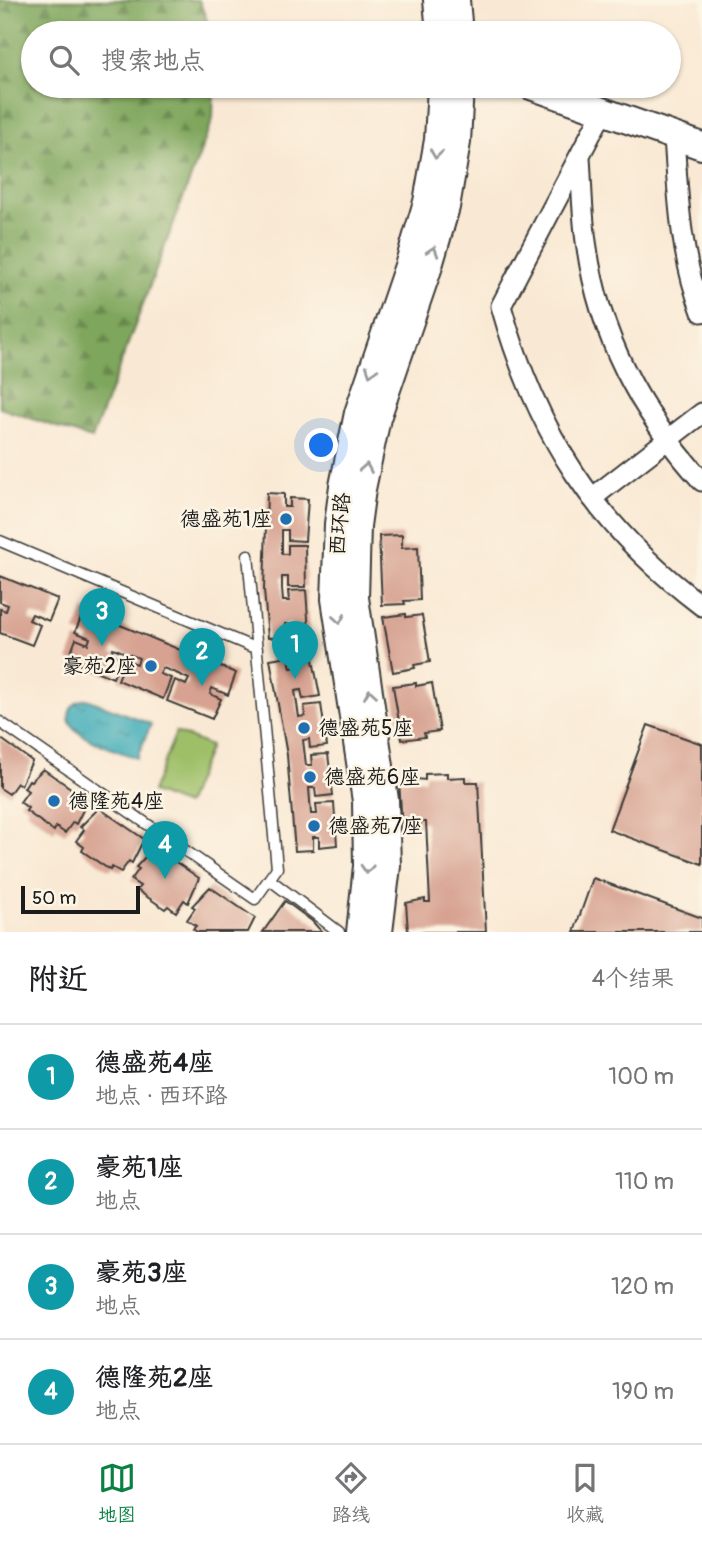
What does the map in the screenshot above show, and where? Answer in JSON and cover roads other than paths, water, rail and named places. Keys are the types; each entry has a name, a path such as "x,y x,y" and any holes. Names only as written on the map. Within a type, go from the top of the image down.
{"main road":[{"path":"437,0 439,21"},
{"path":"456,0 458,21"},
{"name":"西环路","path":"360,932 368,866 366,801 335,600 338,524 358,413 413,253 427,202 438,140 441,98"},
{"name":"西环路","path":"379,932 387,866 386,800 355,598 357,526 377,418 428,269 446,206 457,142 459,98"},
{"path":"566,98 702,146"}],"street":[{"path":"603,111 501,306 513,351 531,395 552,437 592,498 636,550 702,606"},
{"path":"674,136 681,234 702,312"},
{"path":"580,155 586,247 593,285 604,321 635,392 667,440 702,481"},
{"path":"592,498 702,414"}],"lane":[{"path":"0,541 257,649"},
{"path":"0,722 255,899 277,868 248,555"},
{"path":"269,879 339,932"}],"water":[{"path":"87,699 151,724 137,758 93,741 74,728 69,720 70,711 77,702"}],"place":[{"name":"德盛苑1座","path":"286,519"},
{"name":"豪苑3座","path":"102,646"},
{"name":"豪苑2座","path":"151,666"},
{"name":"德盛苑4座","path":"295,679"},
{"name":"豪苑1座","path":"202,686"},
{"name":"德盛苑5座","path":"304,728"},
{"name":"德盛苑6座","path":"310,777"},
{"name":"德隆苑4座","path":"54,801"},
{"name":"德盛苑7座","path":"314,826"},
{"name":"德隆苑2座","path":"165,879"}]}
